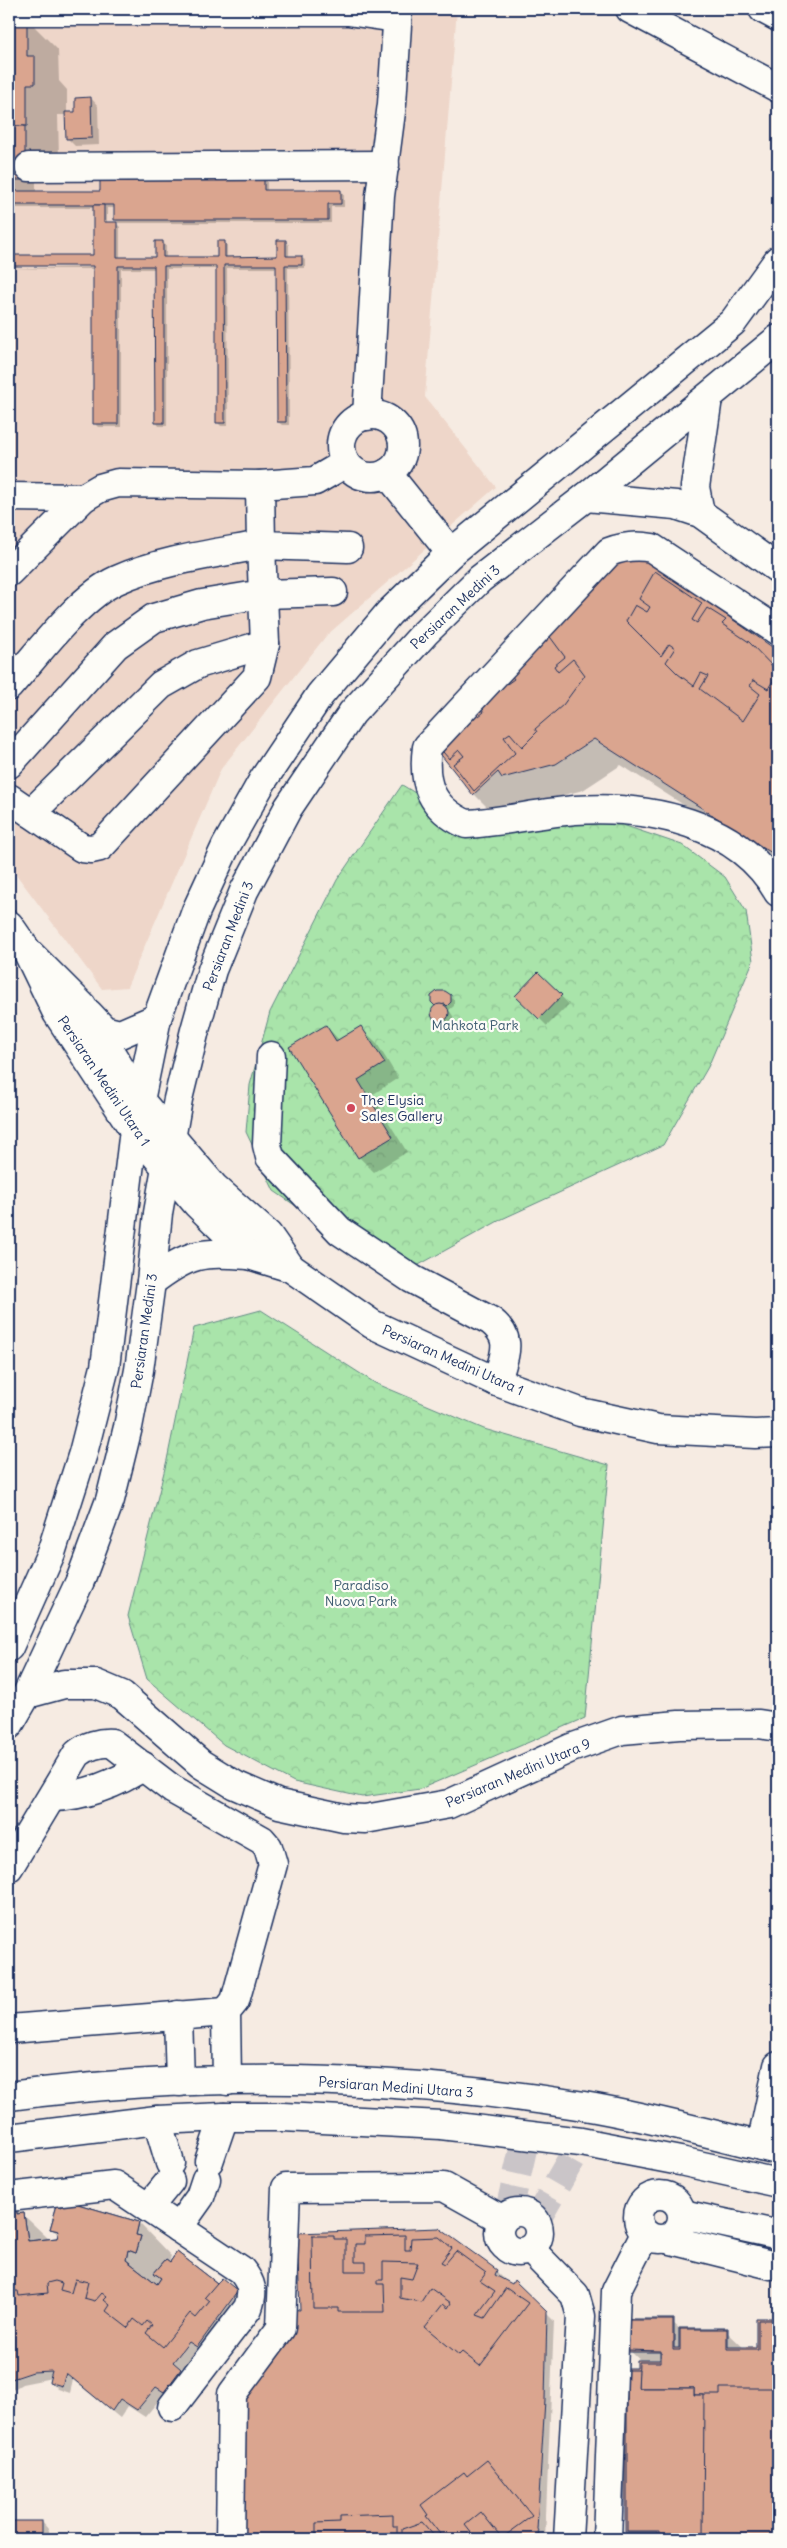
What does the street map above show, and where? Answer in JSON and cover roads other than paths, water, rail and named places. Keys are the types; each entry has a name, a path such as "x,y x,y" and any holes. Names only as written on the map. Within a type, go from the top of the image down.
{"street":[{"path":"630,9 778,88"},
{"path":"763,9 778,17"},
{"path":"9,11 396,12 392,104 380,196 366,416"},
{"path":"29,167 385,165"},
{"path":"9,1647 51,1552 83,1453 105,1367 134,1130 139,1098 157,1018 196,911 226,846 263,780 320,695 390,613 451,553 733,322 778,260"},
{"name":"Persiaran Medini 3","path":"9,1725 27,1694 80,1580 110,1500 128,1427 152,1282 158,1213 192,1039 212,970 244,891 288,808 317,762 352,713 425,633 480,579 586,497 778,339"},
{"path":"700,513 695,486 708,398"},
{"path":"366,416 375,416 391,422 402,436 403,453 400,461 387,473 379,476 360,475 346,463 342,455 342,438 351,424 366,416"},
{"path":"9,572 83,498 100,488 118,483 260,486 315,481 346,463"},
{"path":"387,473 451,553"},
{"path":"9,798 82,848 100,847 256,677 264,644 260,486"},
{"path":"9,497 83,498"},
{"path":"586,497 659,502 676,505 700,513 778,569"},
{"path":"9,686 83,604 116,581 168,563 261,545 348,548"},
{"path":"778,631 652,548 640,546 620,547 609,552 427,747 425,759 429,792 449,816 466,824 596,809 641,813 684,821 721,836 746,852 772,881 778,892"},
{"path":"9,764 116,645 154,618 202,604 263,594 333,592"},
{"path":"31,813 161,685 198,664 264,644"},
{"name":"Persiaran Medini Utara 1","path":"9,925 26,951 57,1014 134,1130 197,1204 248,1255 291,1268 372,1324 497,1382 580,1412 658,1429 755,1434 778,1433"},
{"name":"Persiaran Medini Utara 1","path":"26,951 82,1006 139,1098 171,1139 214,1187 268,1236 291,1268"},
{"path":"82,1006 104,1030 120,1034 136,1029 157,1018"},
{"path":"271,1056 267,1145 270,1157 340,1231 412,1279 491,1321 503,1330 507,1343 497,1382"},
{"path":"152,1282 187,1257 209,1252 248,1255"},
{"name":"Persiaran Medini Utara 9","path":"27,1694 64,1684 96,1684 122,1695 201,1764 235,1785 279,1804 344,1818 365,1819 449,1804 571,1748 622,1730 679,1725 759,1724 778,1727"},
{"path":"9,1867 77,1754 94,1746 112,1743 172,1789 258,1836 268,1847 273,1864 235,2001 226,2012 227,2081"},
{"path":"52,1797 72,1797 125,1777 143,1766"},
{"path":"9,2029 226,2012"},
{"path":"178,2016 180,2082"},
{"path":"770,2148 778,2066"},
{"name":"Persiaran Medini Utara 3","path":"9,2096 61,2090 180,2082 227,2081 323,2081 448,2089 583,2106 670,2124 770,2148"},
{"path":"581,2142 583,2106"},
{"path":"178,2228 200,2197 224,2117"},
{"path":"9,2138 157,2120 224,2117 283,2117 441,2125 581,2142 649,2154 778,2183"},
{"path":"148,2208 170,2172 157,2120"},
{"path":"607,2539 616,2291 656,2236 679,2229 680,2161 670,2124"},
{"path":"645,2200 649,2154"},
{"path":"9,2197 114,2185 241,2270 250,2281 253,2295 248,2308 172,2407"},
{"path":"230,2539 232,2394 280,2328 286,2188 444,2187 503,2220 514,2212 527,2213 532,2216 539,2227 539,2233 535,2245 530,2248 575,2295 580,2316 568,2539"},
{"path":"770,2266 656,2236 637,2220 640,2206 645,2200 660,2195 678,2207 775,2234"}],"tunnel":[{"path":"508,2215 526,2136"},
{"path":"536,2221 581,2142"}],"place":[{"name":"The Elysia Sales Gallery","path":"351,1108"}],"park label":[{"name":"Mahkota Park","path":"475,1025"},
{"name":"Paradiso Nuova Park","path":"361,1594"}]}
